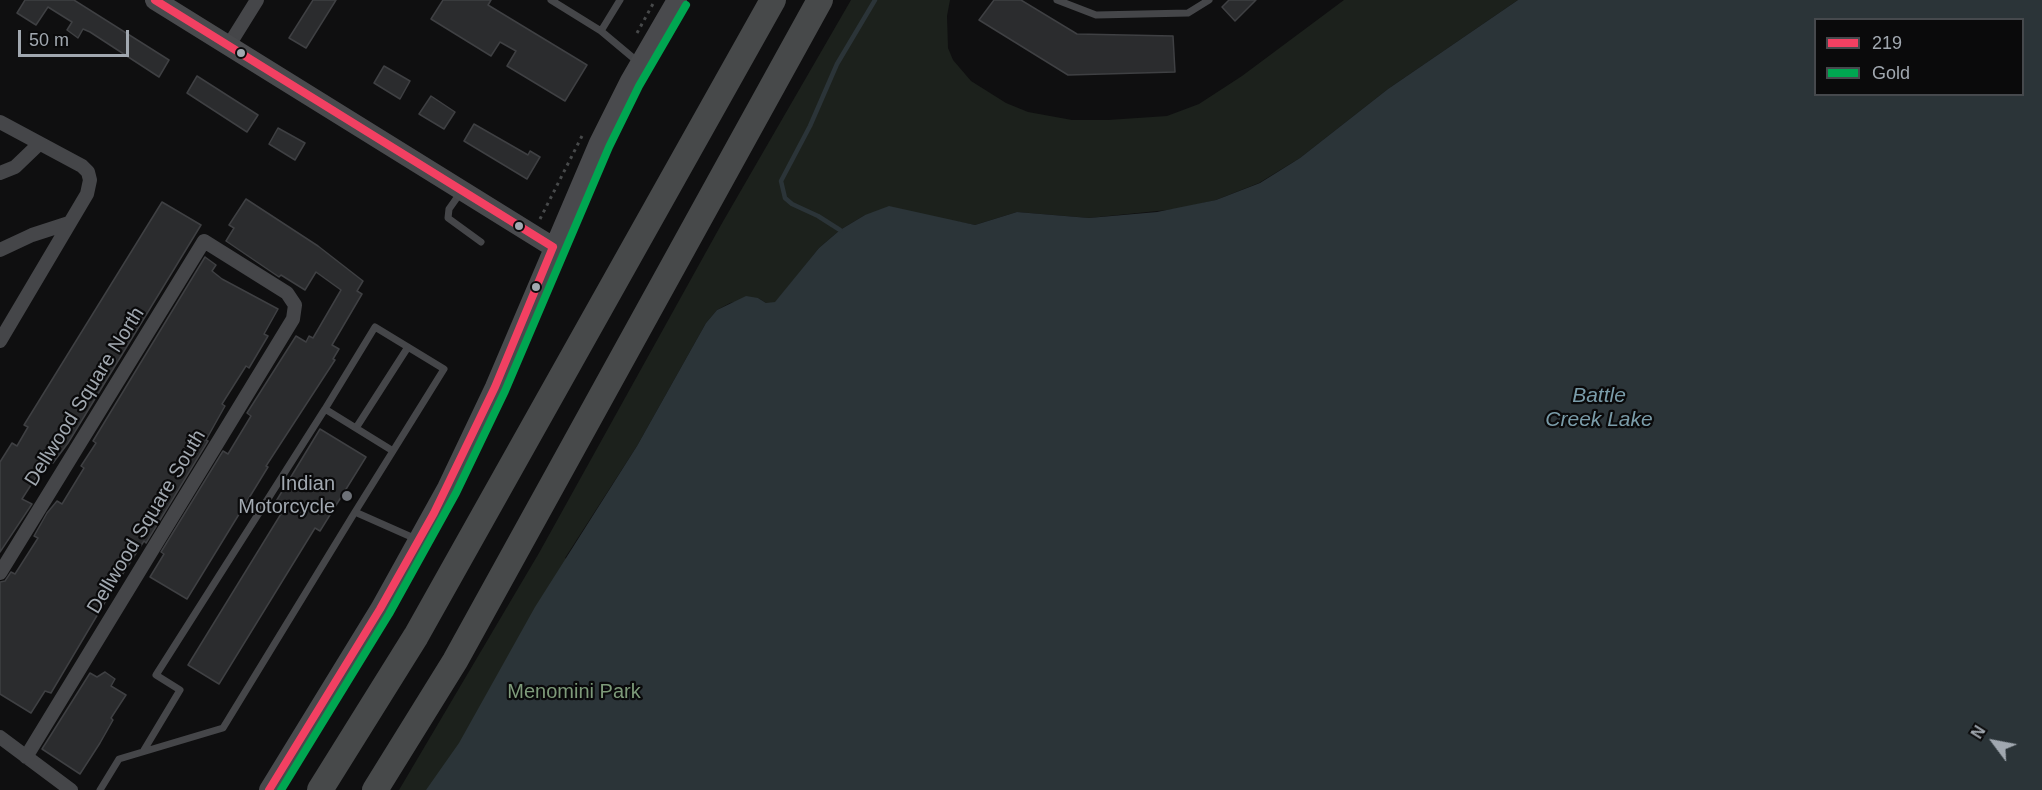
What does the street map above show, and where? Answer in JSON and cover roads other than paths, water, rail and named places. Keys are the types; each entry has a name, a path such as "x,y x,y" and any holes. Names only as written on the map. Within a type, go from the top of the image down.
{"highway":[{"path":"320,790 416,636 773,0"},
{"path":"375,790 455,662 820,0"},
{"path":"790,55 826,0"}],"street":[{"path":"155,0 553,248"},
{"path":"230,45 257,0"},
{"path":"268,790 419,540 485,408 599,143 640,64 677,0"},
{"path":"0,122 82,166 88,172 90,180 87,194 2,335"},
{"path":"0,173 15,167 39,144"},
{"path":"0,250 32,235 69,224"},
{"name":"Dellwood Square North","path":"0,573 204,241 287,293 295,305"},
{"name":"Dellwood Square South","path":"26,757 293,319 295,305"},
{"path":"0,737 71,790"}],"lane":[{"path":"551,0 601,31 640,64"},
{"path":"601,31 620,0"},
{"path":"1057,0 1067,6 1096,15 1188,13 1209,0"},
{"path":"463,190 449,209 448,218 481,242"},
{"path":"99,790 119,759 223,728 444,369 375,327 156,675 180,690 144,750"},
{"path":"356,428 408,347"},
{"path":"325,409 393,451"},
{"path":"355,512 419,540"}],"water":[{"name":"Battle Creek Lake","path":"1518,0 2042,0 2042,790 426,790 459,743 535,607 637,446 706,323 717,310 746,296 758,298 766,303 775,302 819,248 840,230 865,215 889,206 975,225 1017,212 1089,218 1157,212 1216,200 1260,183 1300,158 1388,89"}],"waterway":[{"path":"840,230 818,216 792,204 785,198 781,181 810,126 837,64 875,0"}],"place":[{"name":"Indian Motorcycle","path":"347,496"}],"park label":[{"name":"Menomini Park","path":"574,692"}]}
